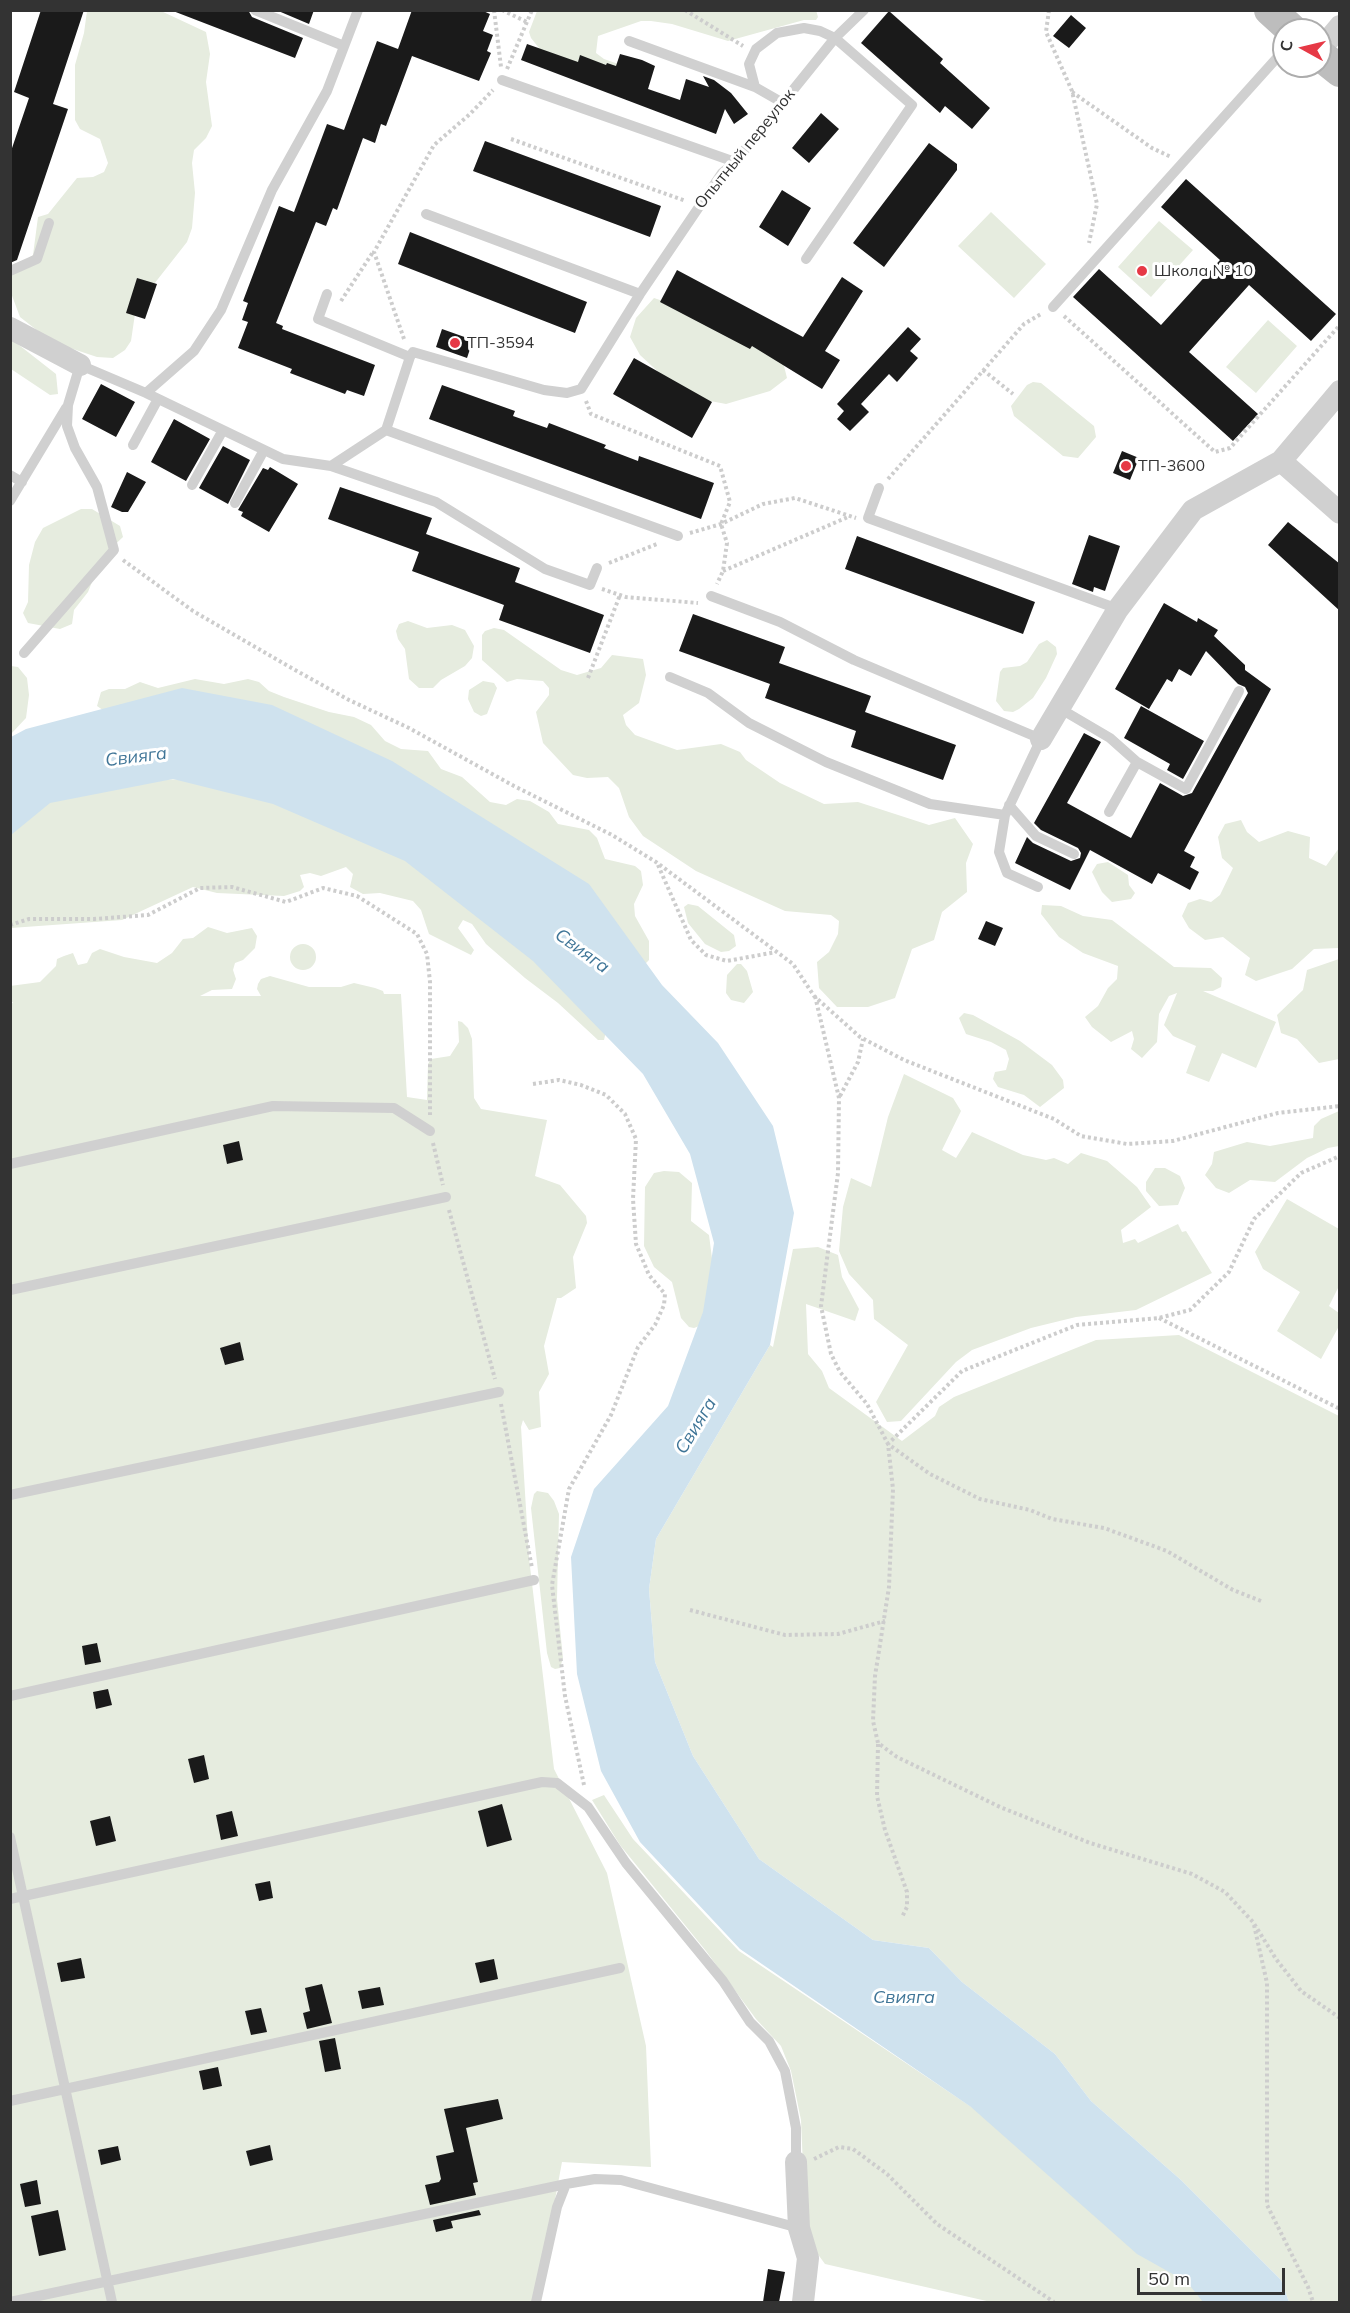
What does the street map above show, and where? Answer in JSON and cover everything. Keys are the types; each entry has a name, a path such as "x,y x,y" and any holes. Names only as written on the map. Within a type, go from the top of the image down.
{"street":[{"path":"10,328 80,365"},
{"path":"1041,739 1118,609 1193,510 1281,461 1340,391"},
{"path":"1281,461 1340,513"},
{"path":"796,2162 799,2228 808,2258 802,2302"}],"lane":[{"path":"255,10 344,46"},
{"path":"146,393 194,351 221,310 272,190 327,91 358,10"},
{"name":"Опытный переулок","path":"581,389 698,205 835,38 864,10"},
{"path":"755,87 748,64 753,53 777,33 804,28 820,31 835,38 912,105 806,259"},
{"path":"629,42 755,87 783,103"},
{"path":"1053,307 1272,63"},
{"path":"502,80 735,162"},
{"path":"426,214 640,294"},
{"path":"10,271 37,259 49,223"},
{"path":"327,294 318,319 411,357"},
{"path":"330,466 386,430 412,352 544,390 567,393 581,389"},
{"path":"24,653 114,550 97,487 75,448 67,426 68,405 80,365 146,393 283,459 330,466 436,502 545,569 590,585 597,568"},
{"path":"133,445 158,399"},
{"path":"10,501 68,405"},
{"path":"192,485 223,430"},
{"path":"386,430 678,536"},
{"path":"235,503 264,450"},
{"path":"10,475 22,482"},
{"path":"879,488 868,518 1118,609"},
{"path":"711,596 780,622 854,660 1041,739 1007,810 999,852 1007,873 1038,887"},
{"path":"670,677 708,693 749,723 826,762 930,804 1007,810 1036,836 1074,854"},
{"path":"1059,708 1110,738 1137,762 1186,789 1239,691"},
{"path":"1109,812 1137,762"},
{"path":"10,1164 273,1106 394,1108 430,1131"},
{"path":"10,1290 446,1197"},
{"path":"10,1495 499,1392"},
{"path":"10,1696 534,1580"},
{"path":"10,1899 542,1782 557,1783 588,1807 626,1863 723,1981 750,2022 770,2041 781,2060 796,2128 796,2162"},
{"path":"10,1837 112,2302"},
{"path":"10,2101 620,1968"},
{"path":"10,2302 595,2179 621,2180 799,2228"},
{"path":"536,2302 557,2207 566,2184"}],"path":[{"path":"494,10 502,80"},
{"path":"502,10 527,22"},
{"path":"502,80 532,10"},
{"path":"685,10 753,53"},
{"path":"1049,10 1046,32 1072,91 1097,204 1082,275"},
{"path":"1072,91 1152,148 1183,162"},
{"path":"511,139 698,205"},
{"path":"326,322 374,252"},
{"path":"879,488 1024,324 1053,307 1215,452 1230,448 1340,325"},
{"path":"983,370 1013,394"},
{"path":"581,389 591,414 720,466 730,502 721,524 727,543 723,571 848,517"},
{"path":"721,524 763,504 795,498 848,517 868,518"},
{"path":"114,550 144,578 248,643 349,700 409,728 514,786 612,835 656,862 794,964 814,996 863,1039 904,1060 1054,1119 1081,1137 1127,1144 1173,1142 1278,1113 1340,1106"},
{"path":"590,585 620,595 697,603 708,607 711,596"},
{"path":"588,678 620,595"},
{"path":"656,862 670,888 692,940 706,955 727,961 778,952"},
{"path":"814,996 839,1098 838,1173 821,1306 831,1354 840,1372 867,1404 888,1444 893,1489 885,1621 875,1676 873,1721 879,1743 877,1796 885,1830 907,1892 907,1907 902,1917"},
{"path":"839,1098 858,1062 863,1039"},
{"path":"532,1084 560,1080 581,1085 606,1095 625,1114 636,1139 633,1199 636,1245 650,1275 665,1294 664,1305 655,1325 638,1347 611,1415 569,1489 552,1585 565,1696 588,1807"},
{"path":"888,1444 962,1371 1077,1325 1159,1318 1190,1310 1228,1272 1254,1219 1301,1173 1340,1156"},
{"path":"1159,1318 1340,1409"},
{"path":"888,1444 930,1474 980,1499 1030,1510 1052,1519 1104,1528 1167,1551 1233,1590 1261,1601"},
{"path":"690,1610 784,1635 838,1634 885,1621"},
{"path":"879,1743 897,1757 1000,1807 1090,1843 1192,1874 1226,1892 1253,1922 1276,1959 1301,1991 1340,2018"},
{"path":"1253,1922 1267,1983 1267,2205 1308,2287 1313,2302"},
{"path":"796,2162 819,2159 839,2147 853,2149 887,2174 937,2224 1054,2302"}],"shaded area":[{"path":"816,10 818,17 816,20 804,20 728,41 672,24 651,21 641,21 598,36 596,53 604,59 624,66 636,80 543,53 529,32 537,11"},
{"path":"87,11 161,11 206,32 210,54 206,82 212,126 206,138 194,150 192,163 195,193 192,228 187,242 136,307 131,341 125,350 113,358 97,357 52,342 20,317 11,293 12,269 33,255 38,217 48,214 77,178 93,177 104,172 108,163 100,139 80,129 75,120 75,65 84,33"},
{"path":"991,212 1046,264 1014,298 958,246"},
{"path":"1159,221 1193,250 1151,297 1118,267"},
{"path":"654,298 672,304 783,362 787,378 770,391 726,404 700,399 667,380 640,355 630,337 636,318"},
{"path":"1268,320 1297,346 1256,393 1226,367"},
{"path":"10,338 56,374 58,394 50,395 11,369"},
{"path":"1033,382 1041,383 1094,426 1096,437 1078,458 1063,456 1014,416 1011,406 1027,385"},
{"path":"81,509 92,509 120,526 123,537 102,557 88,592 74,610 72,624 60,629 28,623 23,613 28,602 29,565 35,542 43,528"},
{"path":"408,621 427,628 452,625 465,630 474,646 472,658 465,666 441,680 433,688 419,688 409,679 405,649 396,631 399,624"},
{"path":"494,628 504,630 561,670 577,675 601,668 612,655 643,659 646,675 639,703 623,715 626,725 635,735 677,750 721,744 740,752 746,760 780,783 824,804 858,802 929,825 955,818 973,844 966,863 967,892 942,912 934,940 912,949 895,998 868,1007 837,1007 819,988 817,962 829,952 838,934 839,921 831,915 785,911 696,871 643,836 629,817 619,788 608,777 587,778 573,775 543,743 536,712 549,695 549,688 543,681 517,679 507,682 482,660 482,635 485,631"},
{"path":"1047,640 1056,647 1057,654 1046,678 1033,698 1019,709 1013,712 1004,711 996,701 1000,672 1003,668 1020,666 1027,662 1039,644"},
{"path":"11,666 18,667 27,678 29,695 26,718 11,734"},
{"path":"195,679 224,684 248,679 259,682 269,691 284,697 329,712 354,717 371,725 385,741 401,749 428,751 441,769 462,777 490,802 506,805 517,799 530,801 549,812 558,824 589,830 597,838 605,859 635,866 641,871 643,885 634,904 635,916 649,941 649,960 644,965 110,715 97,706 101,692 109,689 125,689 140,682 158,688"},
{"path":"483,681 494,683 497,688 487,714 481,716 474,712 468,699 469,690"},
{"path":"146,779 213,780 262,795 413,864 504,924 607,1027 604,1040 598,1040 558,1003 486,944 472,924 463,920 458,928 474,950 471,955 429,934 421,910 413,901 380,893 363,894 350,887 353,874 346,867 321,876 310,873 300,875 304,887 300,891 284,896 217,893 193,887 122,920 11,928 11,828 54,798"},
{"path":"1241,820 1247,832 1259,842 1288,831 1310,837 1309,858 1326,866 1339,848 1339,948 1314,949 1292,969 1256,981 1245,975 1250,958 1223,937 1205,940 1189,928 1182,916 1188,903 1200,899 1211,902 1220,895 1233,868 1222,858 1218,837 1225,824"},
{"path":"1108,862 1128,875 1129,885 1135,893 1131,899 1112,902 1102,892 1092,872 1097,864"},
{"path":"688,904 698,906 734,935 736,946 729,951 721,952 705,944 688,923 684,907"},
{"path":"1042,905 1061,906 1083,916 1112,920 1174,967 1211,968 1222,978 1221,987 1213,991 1203,991 1276,1022 1256,1068 1222,1053 1209,1082 1186,1073 1196,1046 1173,1036 1164,1025 1177,993 1169,996 1159,1014 1157,1042 1142,1058 1131,1049 1134,1039 1132,1031 1111,1042 1092,1027 1085,1017 1098,1006 1108,988 1117,979 1118,966 1083,953 1059,937 1041,914"},
{"path":"208,927 227,933 252,928 257,936 255,948 243,960 235,963 233,970 236,979 232,989 212,990 200,996 261,996 257,989 258,984 261,979 270,976 309,987 341,987 354,983 375,988 383,991 384,994 401,994 407,1097 427,1100 428,1064 431,1059 450,1056 459,1042 458,1021 462,1022 468,1028 472,1039 474,1098 481,1109 547,1120 535,1176 560,1185 586,1216 587,1223 573,1257 576,1288 561,1298 557,1298 544,1346 549,1374 539,1392 541,1427 529,1430 523,1420 521,1427 529,1558 554,1769 607,1873 646,2046 651,2167 562,2162 536,2302 11,2302 10,1007 13,1002 11,1002 10,986 40,982 56,966 57,959 73,953 78,965 87,963 92,953 100,949 124,957 157,963 172,953 183,939 193,938"},
{"path":"303,944 312,948 316,957 312,966 303,970 294,966 290,957 294,948"},
{"path":"1339,959 1339,1059 1319,1063 1297,1039 1281,1033 1277,1015 1303,990 1307,970"},
{"path":"737,964 741,964 747,971 753,992 744,1003 731,1000 726,993 727,975"},
{"path":"964,1013 973,1015 1020,1041 1052,1065 1063,1080 1064,1088 1040,1107 1024,1095 998,1087 993,1079 995,1072 1006,1070 1009,1059 1006,1050 991,1042 966,1034 959,1018"},
{"path":"904,1074 953,1098 961,1111 942,1150 956,1158 972,1132 1023,1155 1046,1160 1054,1158 1068,1164 1081,1153 1107,1161 1137,1187 1151,1207 1121,1230 1123,1243 1135,1239 1138,1243 1178,1224 1182,1232 1186,1231 1212,1273 1136,1310 1076,1317 1031,1328 972,1350 956,1362 901,1421 887,1422 876,1402 908,1345 874,1319 873,1300 849,1274 839,1251 843,1207 851,1178 871,1187 888,1117"},
{"path":"1339,1111 1339,1146 1328,1148 1307,1158 1275,1182 1250,1180 1229,1193 1216,1188 1205,1175 1212,1164 1214,1152 1247,1142 1270,1146 1313,1138 1314,1126 1321,1119"},
{"path":"1155,1168 1165,1168 1180,1176 1185,1188 1178,1205 1159,1206 1146,1191 1146,1182"},
{"path":"679,1172 692,1183 691,1221 709,1235 714,1274 702,1325 694,1328 689,1327 681,1318 672,1282 654,1267 644,1246 645,1187 654,1173"},
{"path":"1287,1199 1339,1229 1339,1286 1329,1306 1339,1313 1339,1326 1321,1359 1277,1331 1300,1292 1263,1269 1255,1252"},
{"path":"818,1247 838,1255 842,1277 859,1309 855,1321 806,1304 808,1354 822,1371 829,1388 902,1441 935,1416 939,1407 954,1397 1096,1340 1179,1335 1339,1416 1339,2302 1289,2302 1281,2280 1181,2180 1091,2101 1055,2054 962,1982 929,1948 873,1940 759,1859 693,1756 655,1662 649,1589 656,1539 770,1345 773,1347 793,1249"},
{"path":"537,1491 548,1493 559,1514 557,1599 563,1658 560,1668 555,1669 551,1667 547,1653 531,1508 534,1494"},
{"path":"604,1795 633,1839 739,1951 1025,2143 1151,2243 1210,2302 991,2302 825,2264 814,2249 805,2213 801,2120 791,2071 781,2046 756,2019 706,1951 620,1845 592,1800"}],"water":[{"name":"Свияга","path":"182,688 272,705 392,761 589,884 662,985 718,1043 773,1126 794,1213 770,1345 656,1539 649,1589 655,1662 693,1756 759,1859 873,1940 929,1948 962,1982 1055,2054 1091,2101 1181,2180 1281,2280 1289,2302 1203,2302 1187,2282 1137,2254 971,2107 740,1949 640,1842 601,1771 577,1674 571,1557 594,1489 668,1406 703,1312 714,1243 690,1154 643,1074 533,961 405,861 273,804 173,779 50,803 11,835 11,737 26,729"}],"building":[{"path":"41,10 84,10 53,104 68,109 17,260 10,263 10,154 29,98 14,92"},
{"path":"248,10 252,17 303,38 295,58 173,11"},
{"path":"276,10 314,10 309,24"},
{"path":"412,10 481,10 490,14 483,31 493,35 487,51 491,53 479,81 412,56 386,126 381,124 375,143 363,138 337,210 333,208 326,226 316,222 276,323 283,326 282,329 375,365 364,396 347,390 345,394 290,373 292,369 238,348 248,322 242,320 248,303 243,301 279,206 294,212 327,124 344,130 377,41 398,49"},
{"path":"889,11 943,59 940,63 990,108 972,129 945,106 940,113 861,43"},
{"path":"1071,15 1086,28 1069,48 1053,36"},
{"path":"527,44 578,62 580,55 606,65 607,63 616,66 620,54 642,60 655,66 648,89 680,100 686,79 709,87 703,76 714,80 731,93 748,114 734,124 725,109 716,134 521,60"},
{"path":"821,113 839,129 809,163 792,148"},
{"path":"485,141 661,206 650,237 473,171"},
{"path":"929,143 957,164 957,170 884,267 853,243"},
{"path":"1186,179 1336,314 1311,341 1249,285 1189,352 1258,414 1233,441 1073,297 1099,269 1161,325 1220,260 1161,207"},
{"path":"782,190 811,208 788,246 759,227"},
{"path":"410,232 587,302 575,333 398,264"},
{"path":"677,270 803,337 842,277 863,291 825,351 840,360 822,389 752,346 750,349 660,302"},
{"path":"137,278 157,284 145,319 126,313"},
{"path":"908,327 921,339 910,351 918,358 897,382 889,374 861,404 869,412 850,431 837,419 844,411 837,404"},
{"name":"ТП-3594","path":"442,329 473,340 467,358 436,347"},
{"path":"634,358 712,402 692,438 613,394"},
{"path":"101,384 135,402 116,437 82,419"},
{"path":"442,385 515,411 513,416 547,428 549,423 606,445 604,448 638,461 639,456 714,483 701,519 429,419"},
{"path":"174,419 210,439 186,481 151,462"},
{"path":"223,446 250,460 228,504 199,488"},
{"name":"ТП-3600","path":"1122,451 1139,458 1130,480 1113,473"},
{"path":"270,467 298,484 269,532 241,516 243,512 238,510 263,468 268,470"},
{"path":"127,472 146,482 128,512 122,512 111,507"},
{"path":"340,487 432,518 426,534 520,568 515,582 604,615 590,653 499,620 504,605 412,571 419,552 328,519"},
{"path":"1288,522 1340,564 1340,611 1268,545"},
{"path":"1089,535 1120,546 1105,591 1094,587 1093,592 1072,584"},
{"path":"857,536 1035,602 1023,634 845,569"},
{"path":"1164,603 1197,622 1198,618 1218,630 1214,636 1245,665 1245,670 1271,689 1184,851 1195,857 1190,867 1199,872 1190,890 1158,873 1152,884 1090,850 1070,890 1015,863 1027,837 1033,843 1071,861 1080,858 1081,853 1078,848 1041,830 1034,823 1084,733 1101,742 1067,803 1131,838 1160,783 1183,796 1192,793 1248,693 1245,687 1238,684 1206,651 1191,676 1179,669 1172,682 1167,679 1149,709 1115,689"},
{"path":"693,614 785,647 779,663 871,696 865,712 956,745 943,780 851,747 856,731 765,698 770,684 679,651"},
{"path":"1141,706 1204,741 1183,779 1167,770 1170,764 1124,738"},
{"path":"986,921 1003,928 995,946 978,939"},
{"path":"239,1141 243,1160 227,1164 223,1145"},
{"path":"240,1342 244,1360 225,1365 220,1348"},
{"path":"97,1643 101,1662 85,1665 82,1646"},
{"path":"108,1689 112,1705 96,1709 93,1692"},
{"path":"204,1755 209,1779 194,1783 188,1759"},
{"path":"502,1804 512,1840 487,1847 478,1811"},
{"path":"232,1811 238,1836 221,1840 216,1815"},
{"path":"110,1816 116,1841 96,1846 90,1821"},
{"path":"270,1881 273,1898 259,1901 255,1884"},
{"path":"81,1958 85,1978 61,1982 57,1963"},
{"path":"494,1959 498,1979 480,1983 475,1963"},
{"path":"322,1984 332,2023 307,2029 303,2013 310,2011 305,1988"},
{"path":"380,1987 384,2005 362,2009 358,1991"},
{"path":"261,2008 267,2032 251,2035 245,2011"},
{"path":"335,2038 341,2069 325,2072 319,2041"},
{"path":"218,2067 222,2086 203,2090 199,2071"},
{"path":"498,2099 503,2119 466,2128 478,2182 473,2183 476,2195 430,2205 425,2185 439,2182 441,2179 436,2156 454,2152 444,2109"},
{"path":"270,2145 273,2160 250,2166 246,2151"},
{"path":"118,2146 121,2160 101,2165 98,2150"},
{"path":"37,2180 41,2204 25,2207 20,2184"},
{"path":"58,2210 66,2250 39,2256 31,2216"},
{"path":"479,2210 481,2215 451,2221 453,2228 436,2232 433,2220"},
{"path":"768,2269 785,2272 779,2302 763,2302"}],"place":[{"name":"Школа № 10","path":"1142,271"},
{"name":"ТП-3594","path":"455,343"},
{"name":"ТП-3600","path":"1126,466"}]}
